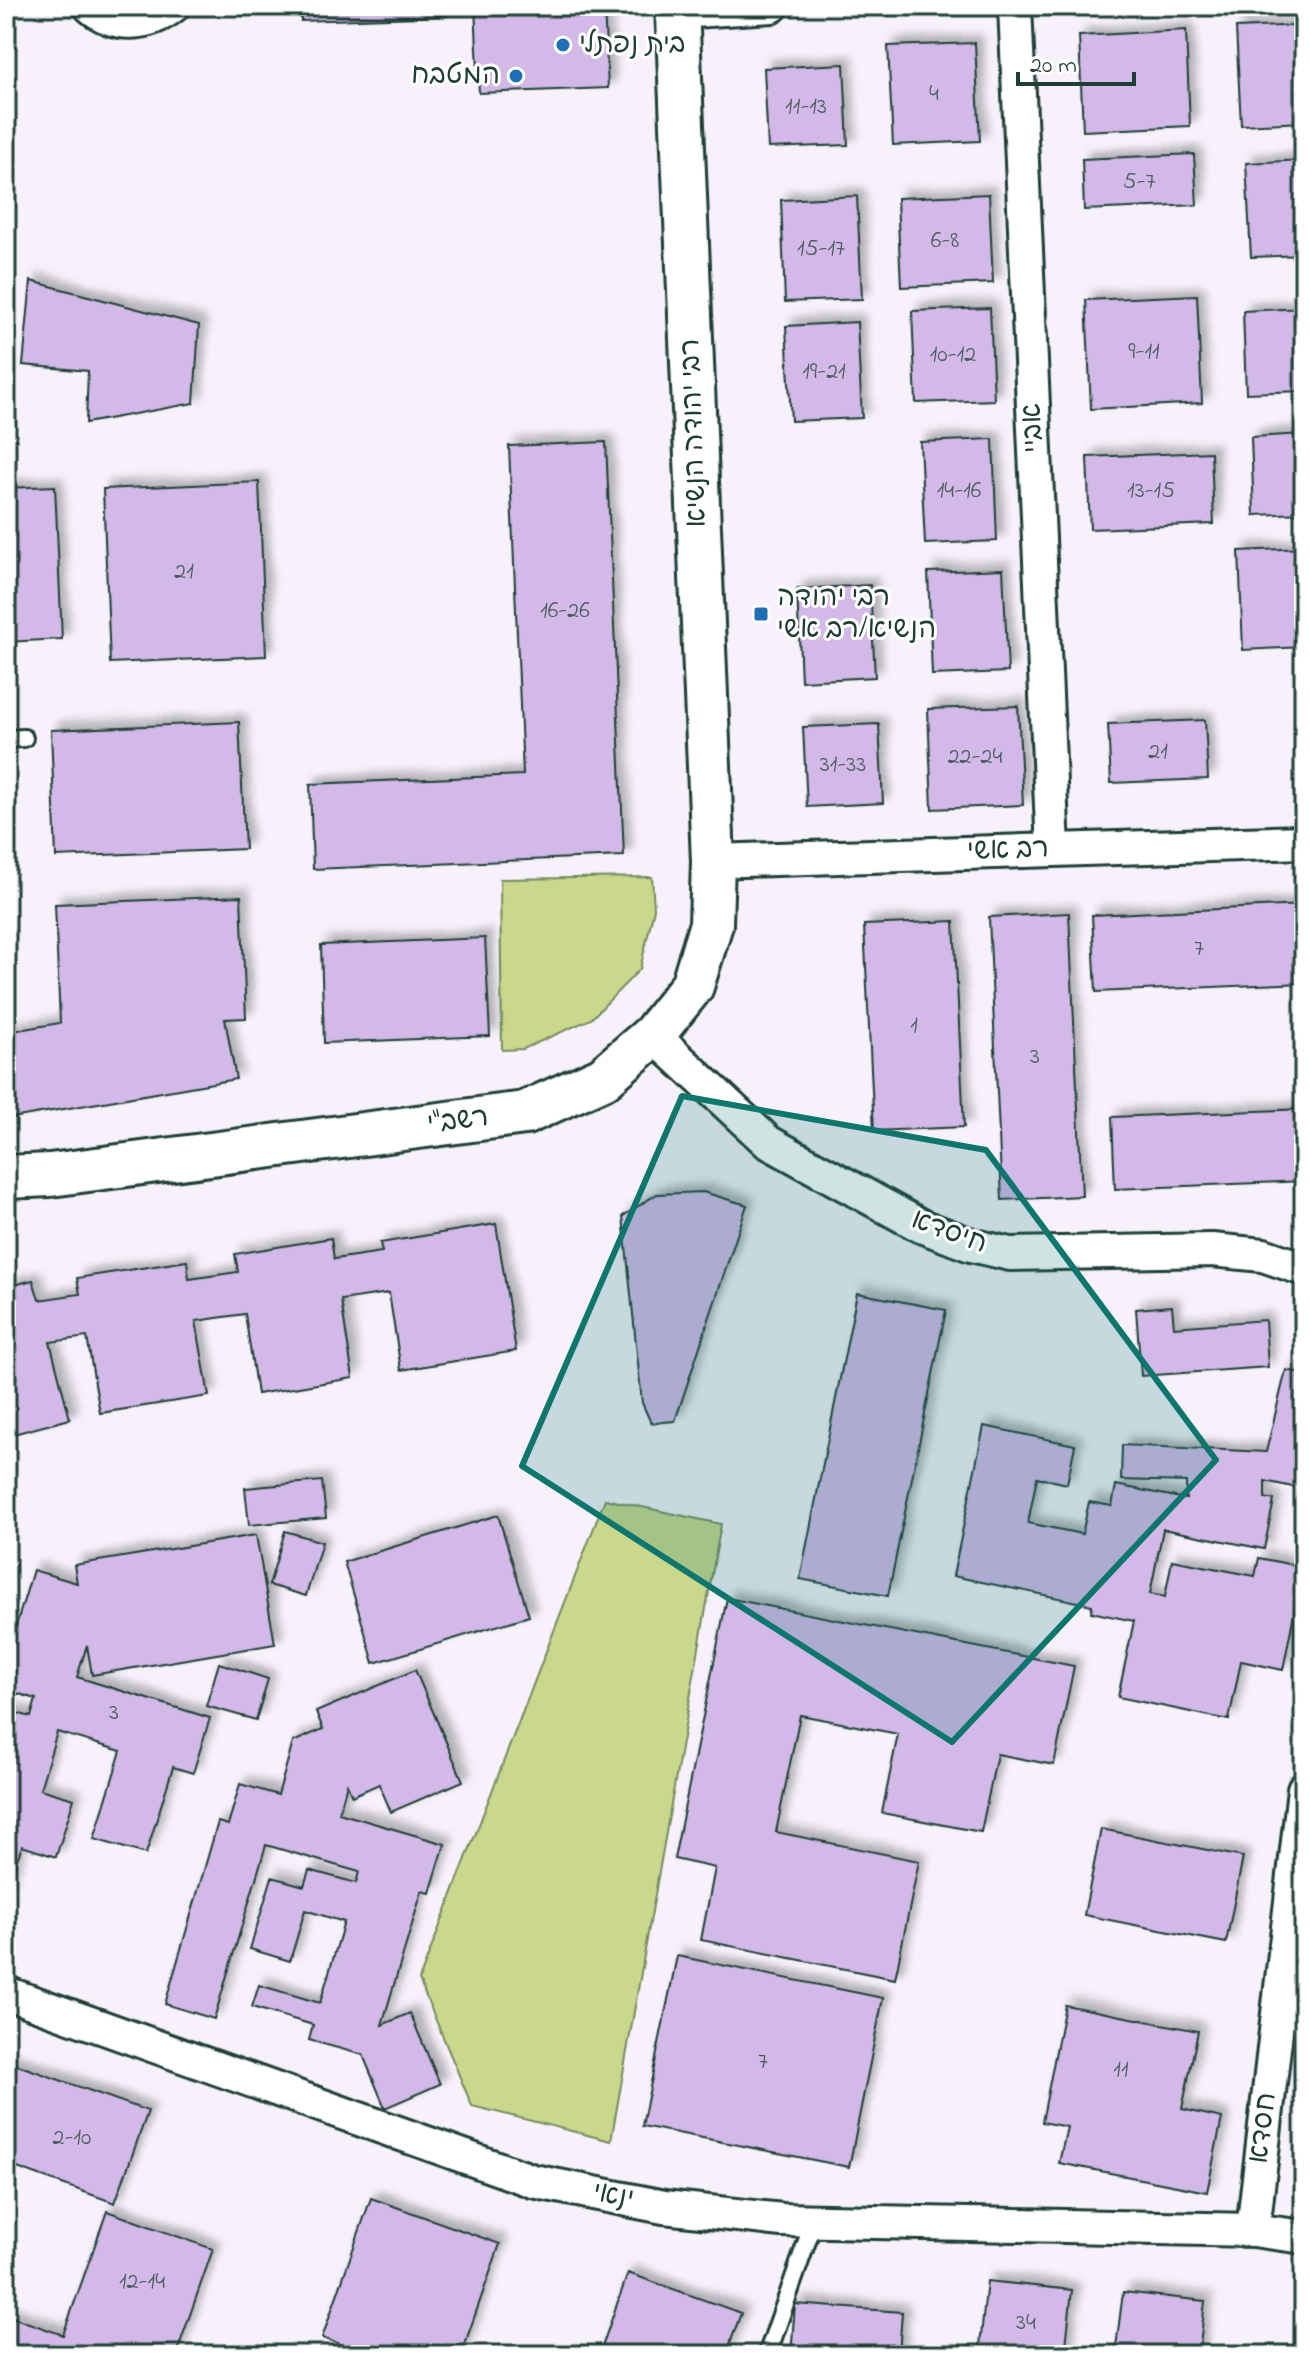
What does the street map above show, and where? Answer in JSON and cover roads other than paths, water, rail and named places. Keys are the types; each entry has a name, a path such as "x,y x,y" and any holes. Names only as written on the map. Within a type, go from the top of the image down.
{"street":[{"path":"90,6 117,21 136,23 155,18 173,6"},
{"path":"677,9 772,6"},
{"name":"אביי","path":"1015,6 1053,850"},
{"name":"רבי יהודה הנשיא","path":"677,9 713,861"},
{"name":"רב אשי","path":"713,861 1304,842"},
{"name":"רשב\"י","path":"6,1177 50,1175 525,1113 603,1078 653,1035 692,986 711,924 713,861"},
{"name":"חיסדא","path":"653,1035 768,1142 909,1220 971,1245 1010,1254 1212,1250 1263,1255 1304,1269"},
{"name":"רשב\"י","path":"6,1193 50,1175"},
{"name":"חסדא","path":"1253,2230 1304,1789"},
{"name":"ינאי","path":"6,1993 533,2181 664,2207 814,2221 1253,2230 1304,2237"}],"lane":[{"path":"6,739 24,738"},
{"path":"767,2355 814,2221"}],"place":[{"name":"בית נפתלי","path":"563,45"},
{"name":"המטבח","path":"516,76"},
{"name":"רבי יהודה הנשיא/רב אשי","path":"761,614"}]}
